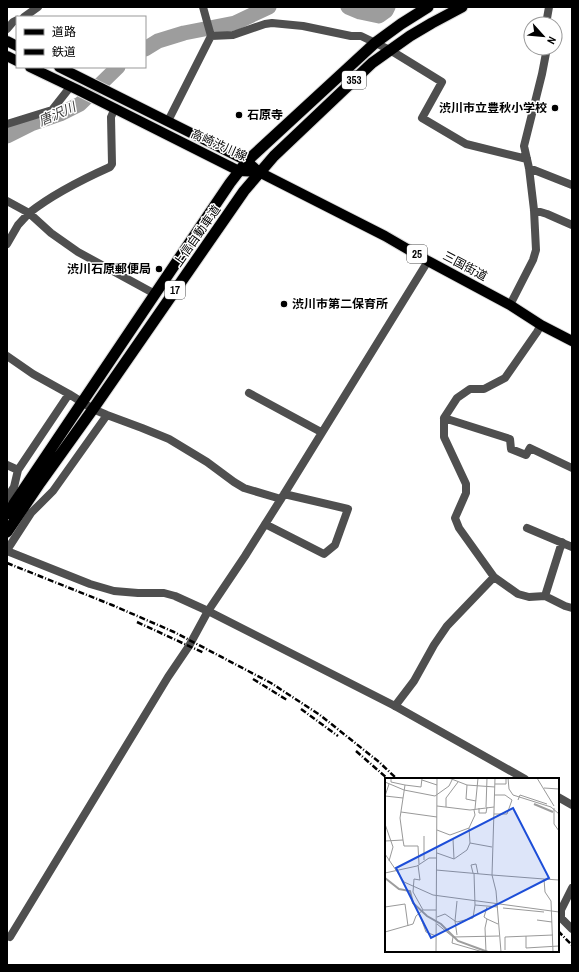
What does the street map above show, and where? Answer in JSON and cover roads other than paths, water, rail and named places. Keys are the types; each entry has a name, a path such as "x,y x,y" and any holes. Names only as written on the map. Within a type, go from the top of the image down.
{"highway":[{"name":"上信自動車道","path":"7,532 82,402 239,171 375,43 428,7"},
{"name":"上信自動車道","path":"7,514 93,409 244,190 274,156 372,63 426,26 462,7"}],"main road":[{"path":"7,41 16,46"},
{"path":"7,56 16,60"},
{"name":"高崎渋川線","path":"32,68 239,171 260,172"},
{"name":"高崎渋川線","path":"61,68 248,161 260,172"},
{"name":"三国街道","path":"260,172 385,236 510,305 541,325 572,341"}],"street":[{"path":"26,16 38,7"},
{"path":"168,121 211,36 204,7"},
{"path":"7,29 16,20"},
{"path":"211,36 233,35 272,23 303,26 351,36 361,36 390,50 442,82 422,118 466,144 527,159"},
{"path":"510,305 533,260 536,250 534,210 529,168 524,146 545,56"},
{"path":"7,124 52,110 74,88"},
{"path":"7,244 18,226 29,214 43,203 84,179 110,167 112,164 111,117 115,108"},
{"path":"529,168 572,185"},
{"path":"7,201 29,214 51,233 78,252 155,294"},
{"path":"534,210 572,225"},
{"path":"8,938 168,677 189,646 208,611 266,524 321,432 428,261"},
{"path":"541,325 505,378 484,389 470,389 457,398 444,418 444,437 466,484 466,493 455,518 459,528 494,577 518,594 529,597 545,596 572,608"},
{"path":"7,356 33,374 93,409 169,439 207,462 244,488 282,497 348,509 334,544 324,554 266,524"},
{"path":"249,393 321,432"},
{"path":"7,498 14,488 18,470 69,394"},
{"path":"107,415 53,491 31,513 7,550 90,584 114,591 164,593 175,596 208,611 395,706 523,778"},
{"path":"444,418 510,440 511,449 526,455 530,448 572,468"},
{"path":"7,465 18,470"},
{"path":"528,528 572,547"},
{"path":"545,596 562,542"},
{"path":"395,706 414,681 434,645 447,626 494,577"},
{"path":"559,798 572,805"},
{"path":"572,888 561,910 561,918 572,929"}],"waterway":[{"name":"唐沢川","path":"146,48 158,41 184,33 235,23 269,7"},
{"name":"唐沢川","path":"348,7 360,12 379,16 386,11 388,7"},
{"name":"唐沢川","path":"7,136 31,124 60,114 80,104 117,68"}],"railway":[{"path":"7,563 112,605 174,632 271,683 320,715 379,762 396,778"},
{"path":"137,622 204,653"},
{"path":"253,679 287,700"},
{"path":"301,709 338,736"},
{"path":"356,751 387,778"},
{"path":"559,932 572,945"}],"place":[{"name":"渋川市立豊秋小学校","path":"555,108"},
{"name":"石原寺","path":"239,115"},
{"name":"渋川石原郵便局","path":"159,269"},
{"name":"渋川市第二保育所","path":"284,304"}]}
